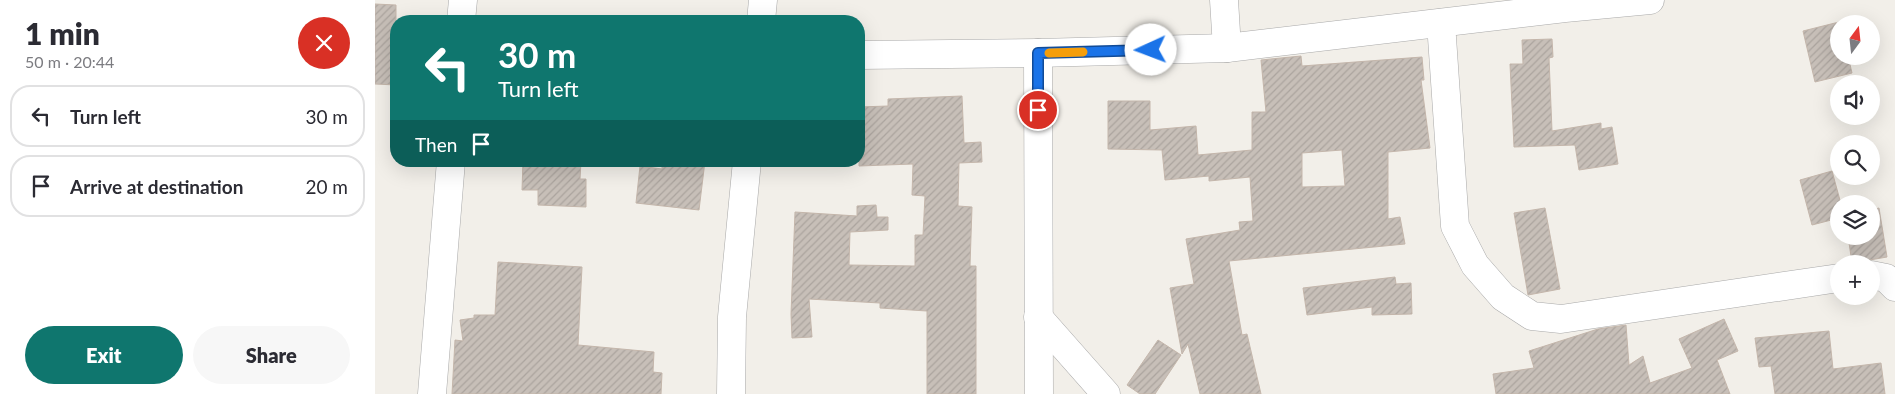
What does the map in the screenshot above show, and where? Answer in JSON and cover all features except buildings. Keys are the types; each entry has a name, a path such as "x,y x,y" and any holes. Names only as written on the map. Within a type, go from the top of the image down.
{"street":[{"path":"462,15 463,0"},
{"path":"762,15 763,0"},
{"path":"1224,0 1227,48"},
{"path":"865,54 1038,53 1227,48 1441,23 1564,4 1649,0"},
{"path":"1441,23 1455,226 1475,265 1503,297 1532,316 1561,319 1830,279"},
{"path":"1038,53 1039,394"},
{"path":"432,394 451,167"},
{"path":"731,394 732,317 746,167"},
{"path":"1880,277 1886,278 1895,287"},
{"path":"1038,317 1106,394"}],"slow traffic":[{"path":"1049,53 1083,52"}],"route":[{"path":"1038,110 1038,53 1151,50"}]}
